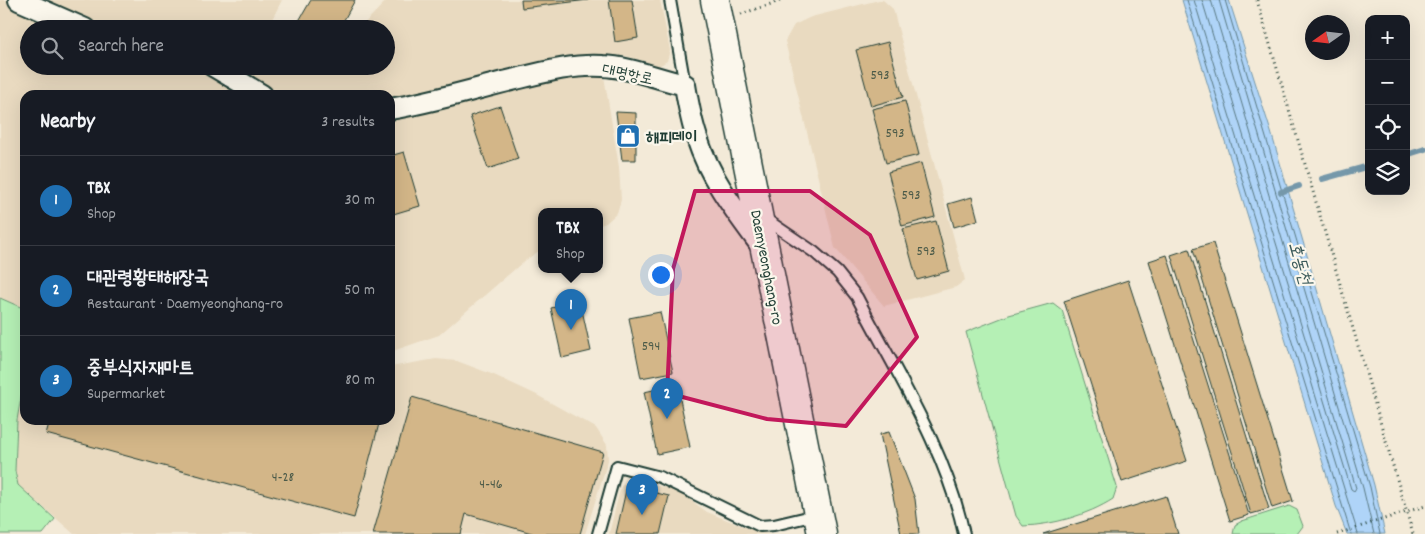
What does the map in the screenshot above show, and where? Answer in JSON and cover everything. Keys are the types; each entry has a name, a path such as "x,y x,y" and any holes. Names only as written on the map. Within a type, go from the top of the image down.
{"main road":[{"name":"Daemyeonghang-ro","path":"717,10 820,524"}],"street":[{"path":"19,0 65,20"},
{"name":"대명항로","path":"395,108 420,104 553,70 577,67 602,66 620,68 684,85"},
{"path":"229,75 254,90"},
{"path":"684,85 697,138 712,172 735,210 764,251"}],"lane":[{"path":"670,0 684,85"},
{"path":"757,214 814,252 838,272 856,297 946,471 964,534"},
{"path":"598,534 617,466 660,478 760,526 820,524"}],"path":[{"path":"717,10 784,0"},
{"path":"1257,0 1413,534"},
{"path":"1338,534 1425,506"}],"highlighted area":[{"path":"695,191 810,191 870,235 917,337 846,426 767,419 667,393 673,269"}],"shaded area":[{"path":"0,0 282,0 272,20 20,20 20,75 395,75 395,20 368,20 387,0 660,0 670,50 667,61 659,66 626,56 605,56 604,76 619,167 621,200 617,213 603,224 603,208 538,208 538,252 523,262 439,335 395,350 395,90 20,90 20,307 0,298"},
{"path":"883,0 893,9 965,280 956,287 884,306 835,248 785,41 794,25 811,17"},
{"path":"436,359 457,361 494,375 535,394 596,428 607,445 608,460 585,534 74,534 18,485 15,471 17,420 20,403 20,425 395,425 395,366"},
{"path":"634,480 678,491 707,512 755,531 771,534 609,534 621,486"}],"green space":[{"path":"0,298 20,307 20,403 17,420 15,471 18,485 55,519 43,534 0,534"},
{"path":"1053,303 1062,310 1117,487 1113,499 1093,510 1058,521 1023,526 1016,516 966,332 1009,315"},
{"path":"1289,506 1297,510 1303,526 1297,534 1233,534 1235,525 1242,521"}],"water":[{"name":"호동천","path":"1182,0 1229,0 1271,132 1374,485 1385,534 1347,534 1336,506"}],"building":[{"path":"311,0 355,0 344,20 299,20"},
{"path":"521,0 588,0 522,8"},
{"path":"609,0 632,0 638,38 615,42"},
{"path":"888,42 903,97 871,106 856,50"},
{"path":"905,101 919,155 886,163 872,109"},
{"path":"500,106 518,159 488,169 470,116"},
{"name":"해피데이","path":"616,112 636,113 636,160 622,160"},
{"path":"404,152 420,206 395,214 395,155"},
{"path":"921,163 935,217 902,226 888,172"},
{"path":"972,197 978,220 954,227 948,204"},
{"path":"936,221 949,271 917,280 903,229"},
{"path":"1213,243 1293,501 1272,508 1193,249"},
{"path":"1189,249 1269,509 1251,514 1171,255"},
{"path":"1167,255 1249,515 1230,521 1149,261"},
{"path":"1128,280 1187,461 1122,482 1064,301"},
{"path":"580,301 591,351 562,358 551,308"},
{"path":"660,312 673,372 641,378 629,318"},
{"path":"677,385 690,447 657,454 644,392"},
{"path":"412,397 603,452 580,534 535,534 466,514 461,534 373,534"},
{"path":"49,425 379,425 354,518 46,434"},
{"path":"889,432 915,499 919,534 901,534 880,434"},
{"path":"627,486 669,496 660,534 616,534"},
{"path":"1166,496 1178,534 1043,534"}],"waterway":[{"path":"1410,154 1425,149"},
{"path":"1322,179 1365,167"},
{"path":"1281,192 1299,186"}],"place":[{"name":"해피데이","path":"628,136"},
{"name":"TBX","path":"571,330"},
{"name":"대관령황태해장국","path":"667,419"},
{"name":"중부식자재마트","path":"642,515"}]}
